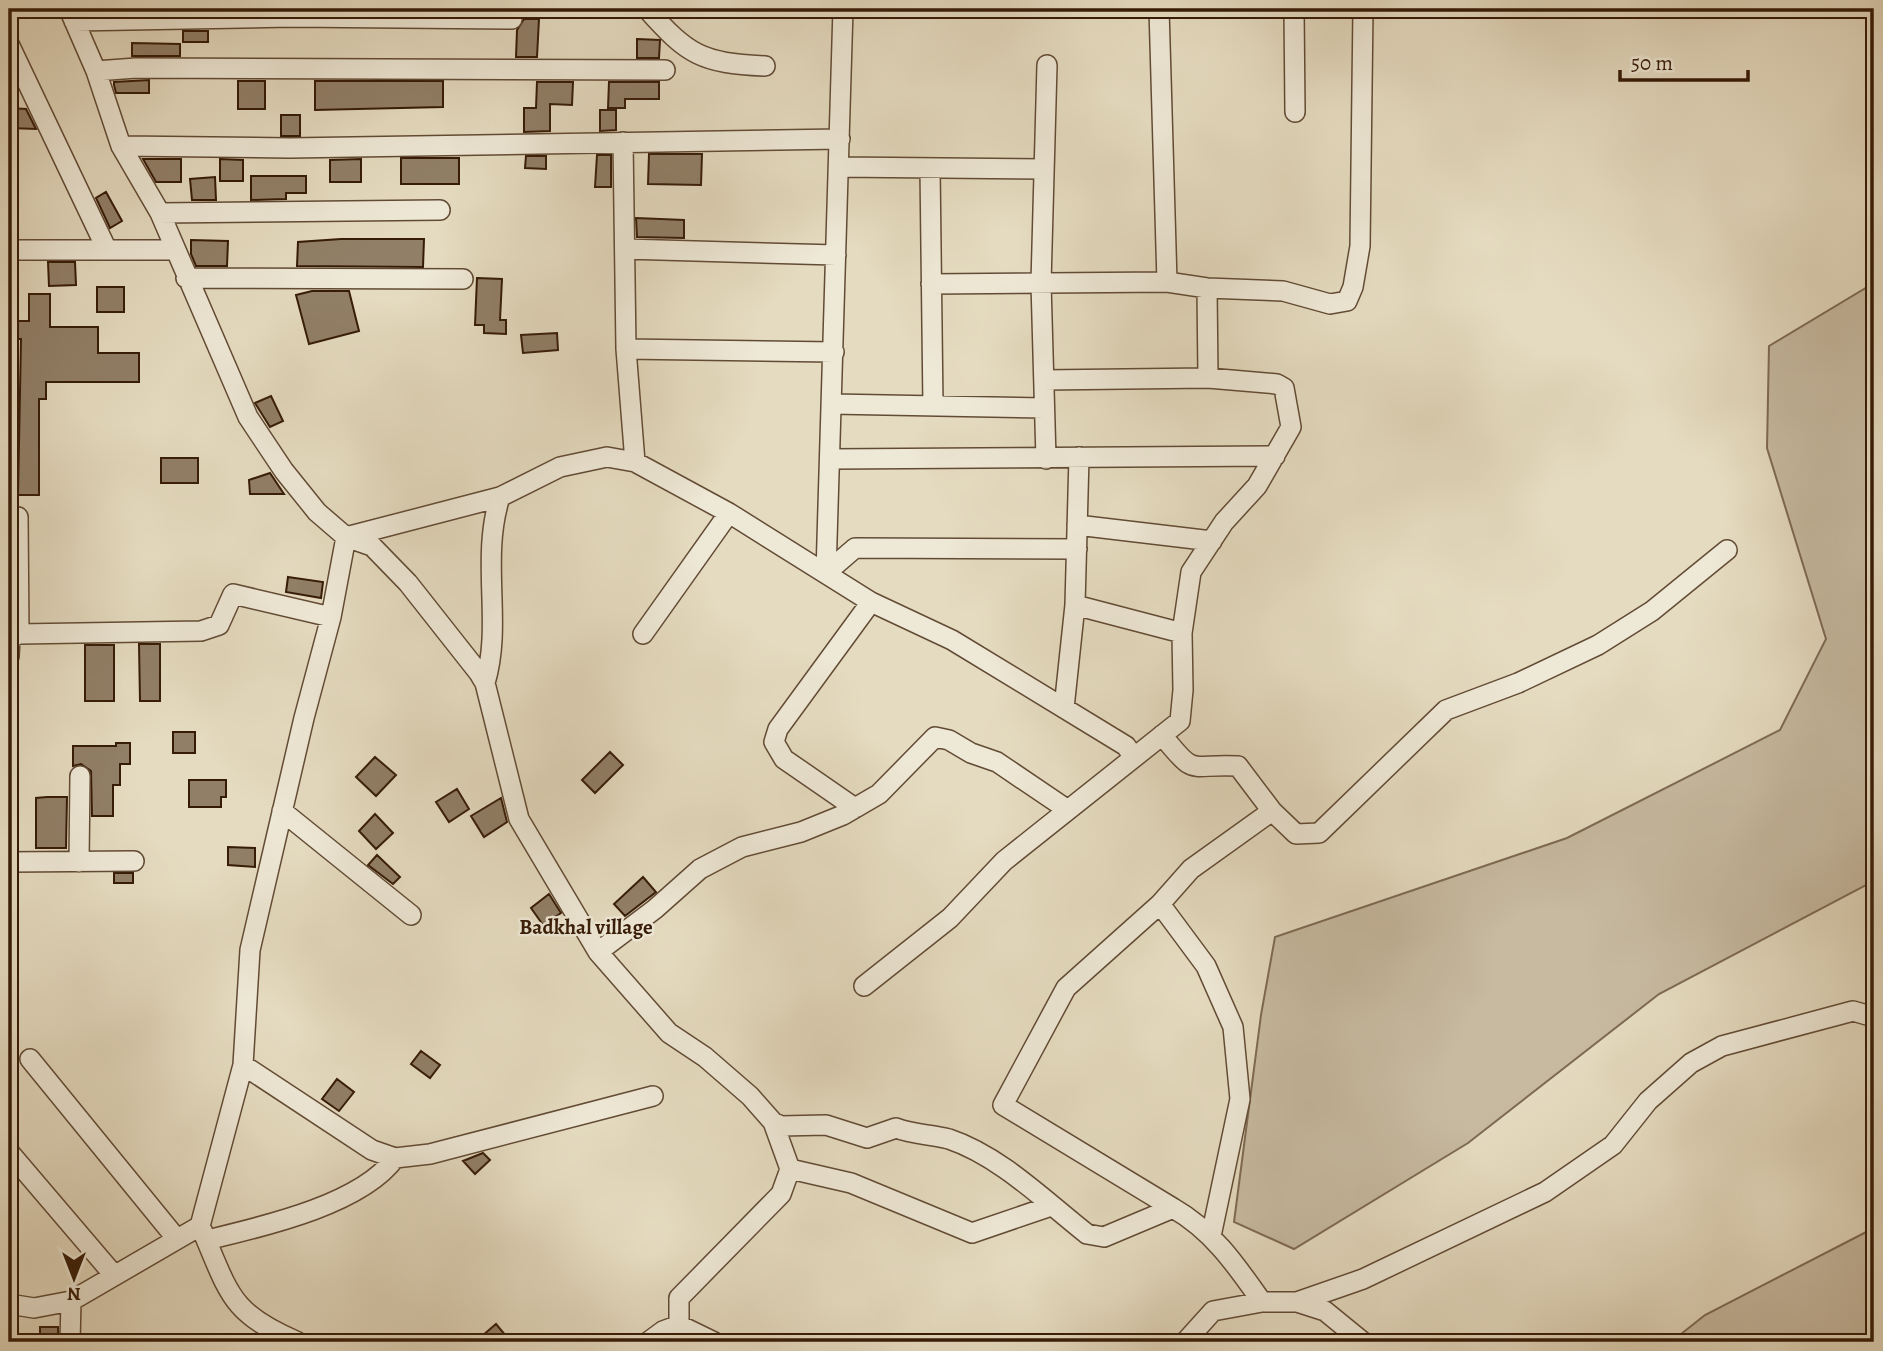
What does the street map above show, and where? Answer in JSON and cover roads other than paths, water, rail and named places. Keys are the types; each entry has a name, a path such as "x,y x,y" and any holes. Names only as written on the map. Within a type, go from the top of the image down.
{"street":[{"path":"647,9 678,43 697,55 727,64 765,66"},
{"path":"826,573 843,9"},
{"path":"1294,9 1295,112"},
{"path":"931,284 1167,282 1207,288 1283,291 1331,304 1347,301 1353,287 1360,246 1363,9"},
{"path":"1163,13 1167,282"},
{"path":"512,19 71,15 96,71 121,146 160,213 248,417 284,471 317,512 346,537 372,547 408,583 485,683 519,819 598,952 669,1033 705,1057 750,1096 773,1122 790,1169 781,1194 679,1298 679,1325"},
{"path":"9,44 107,250"},
{"path":"1046,459 1041,283 1048,65"},
{"path":"96,71 136,68 664,70"},
{"path":"121,146 290,148 840,139"},
{"path":"624,142 626,349 635,463"},
{"path":"839,167 1044,169"},
{"path":"930,168 933,406"},
{"path":"160,213 440,210"},
{"path":"625,249 836,255"},
{"path":"9,250 176,250"},
{"path":"186,278 463,279"},
{"path":"1207,288 1208,379"},
{"path":"626,349 834,352"},
{"path":"864,986 950,918 1004,861 1180,721 1183,690 1182,633 1191,572 1212,541 1257,486 1291,427 1284,388 1277,384 1208,379 1044,380"},
{"path":"832,404 1044,408"},
{"path":"831,459 1275,456"},
{"path":"346,537 500,497 560,467 607,457 635,463 729,513 871,602 952,640 1126,746 1133,756"},
{"path":"1064,708 1075,605 1079,457"},
{"path":"485,683 491,661 491,523 500,497"},
{"path":"643,635 729,513"},
{"path":"19,517 19,634"},
{"path":"1077,525 1212,541"},
{"path":"298,1342 261,1326 240,1309 203,1233 243,1065 250,950 331,617 346,537"},
{"path":"826,573 855,548 1077,549"},
{"path":"1161,735 1185,764 1205,769 1238,766 1272,811 1296,834 1319,833 1446,710 1518,683 1598,645 1652,611 1727,550"},
{"path":"9,656 10,638 19,634 201,631 219,625 233,594 331,617"},
{"path":"855,808 784,759 774,742 778,729 871,602"},
{"path":"1075,605 1182,633"},
{"path":"598,952 710,864 742,847 801,832 855,808 878,794 929,740 940,737 1016,772 1068,810"},
{"path":"79,862 80,776"},
{"path":"282,811 411,915"},
{"path":"1262,1302 1226,1251 1196,1221 1003,1105 1066,988 1160,904 1191,869 1272,811"},
{"path":"9,862 134,861"},
{"path":"1160,904 1206,966 1233,1027 1240,1099 1211,1236"},
{"path":"1297,1302 1363,1279 1545,1192 1613,1145 1648,1101 1691,1063 1722,1046 1853,1011 1874,1017"},
{"path":"30,1059 176,1238"},
{"path":"243,1065 372,1150 395,1158 430,1154 653,1096"},
{"path":"773,1122 781,1126 826,1125 867,1138 896,1128 913,1135 948,1139 983,1155 1087,1234 1104,1237 1173,1208"},
{"path":"9,1152 113,1274"},
{"path":"9,1304 34,1308 71,1301 176,1238 315,1210 367,1183 386,1170 395,1158"},
{"path":"790,1169 851,1183 972,1233 1051,1206"},
{"path":"70,1342 71,1301"},
{"path":"1185,1342 1213,1311 1262,1302 1297,1302 1325,1311 1363,1342"},
{"path":"648,1342 679,1325"},
{"path":"679,1325 714,1342"}],"district":[{"name":"Badkhal village","path":"586,927"}]}
